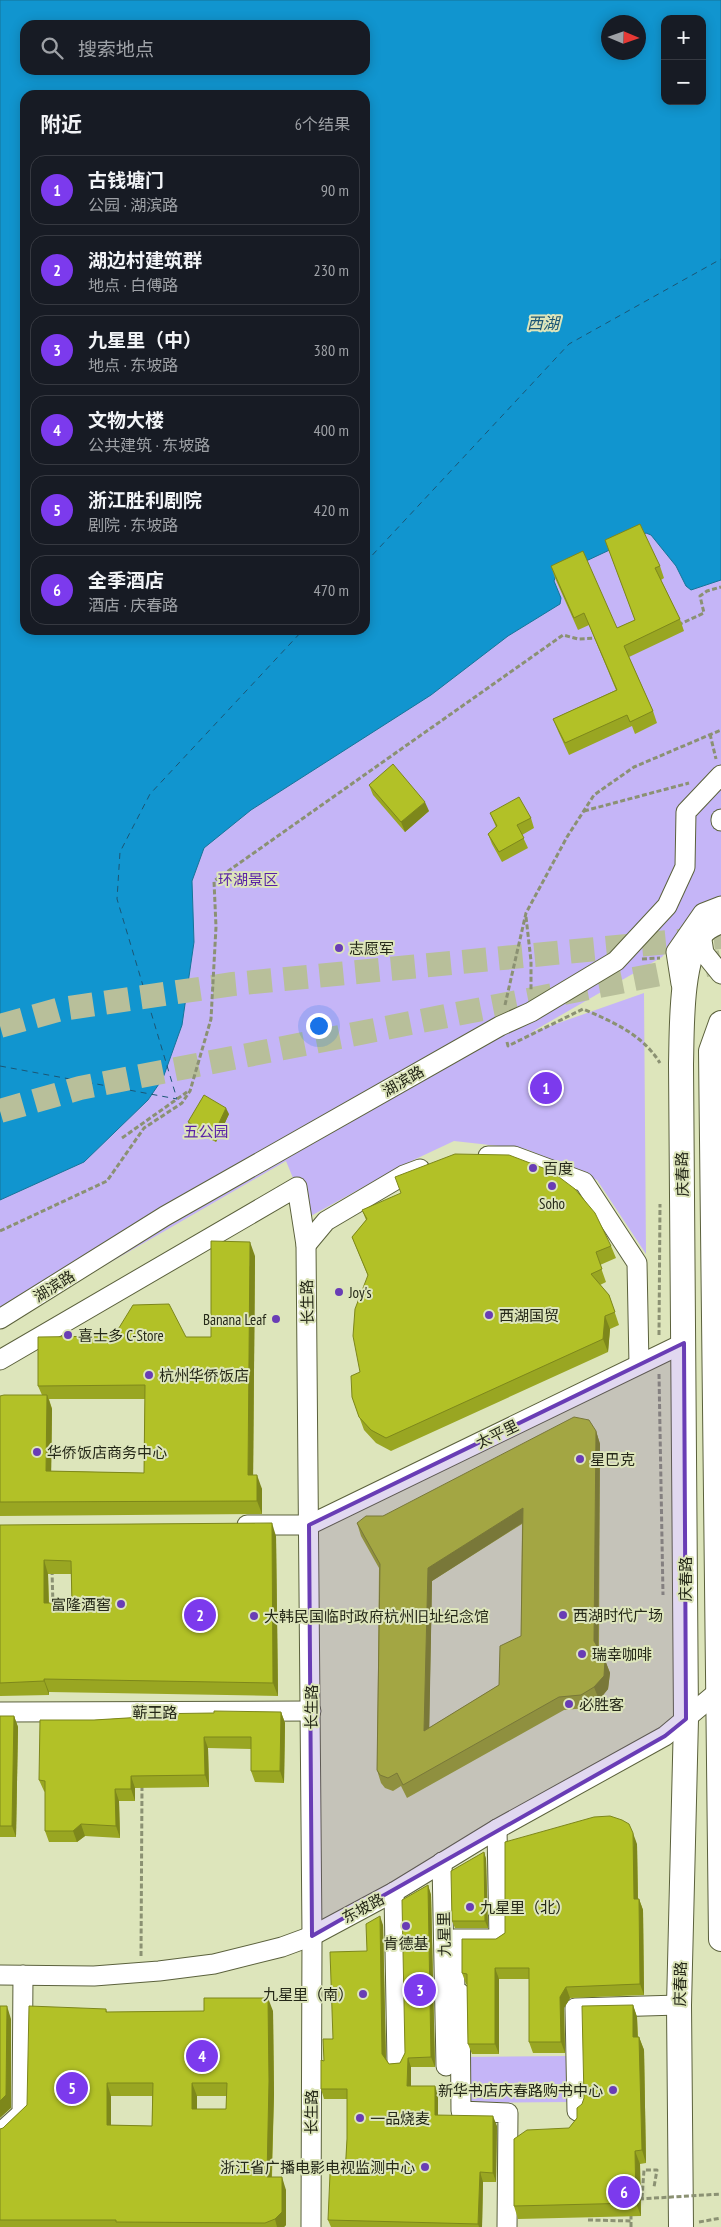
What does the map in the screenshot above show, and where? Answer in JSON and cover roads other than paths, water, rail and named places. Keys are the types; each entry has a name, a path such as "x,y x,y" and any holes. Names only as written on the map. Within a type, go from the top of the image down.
{"main road":[{"path":"700,934 721,921"},
{"name":"庆春路","path":"681,2227 679,2005 686,1719 680,1064 683,996 692,956 700,934"},
{"name":"庆春路","path":"721,1023 711,1051 718,1318 721,1939"}],"street":[{"name":"湖滨路","path":"0,1319 174,1212 500,1026 531,1012 616,962 667,906 685,867 686,812 721,775"},
{"path":"683,996 676,952 703,913 721,906"},
{"path":"700,934 704,953 721,974"},
{"path":"468,1156 514,1156 584,1182 637,1263 639,1364"},
{"path":"306,1245 326,1221 404,1175 440,1162"},
{"name":"长生路","path":"0,1360 297,1187 306,1245 311,1711 311,2227"},
{"name":"太平里","path":"309,1525 684,1343"},
{"path":"230,1525 309,1525"},
{"name":"东坡路","path":"0,1975 94,1976 140,1973 214,1964 282,1947 312,1936 394,1892 497,1829 665,1736 720,1689"},
{"name":"蕲王路","path":"0,1712 311,1711"},
{"path":"497,1829 498,1939 454,1938 455,1992 460,1993 461,2111 508,2113 507,2227"},
{"name":"九星里","path":"442,1862 446,2066"},
{"path":"394,1892 397,2063"},
{"path":"0,2133 22,2113 23,1975"},
{"path":"577,2111 575,2008 679,2005"}],"water":[{"name":"西湖","path":"0,0 721,0 721,580 691,590 686,586 676,566 651,535 646,533 556,575 554,581 561,598 560,604 508,636 431,695 251,810 204,848 192,881 194,942 182,1025 163,1078 148,1100 84,1162 0,1200"}],"tunnel":[{"path":"0,1026 61,1009 233,984 721,937"},
{"path":"0,1111 80,1088 721,962"}],"place":[{"name":"志愿军","path":"339,948"},
{"name":"古钱塘门","path":"546,1088"},
{"name":"百度","path":"533,1168"},
{"name":"Soho","path":"552,1186"},
{"name":"Joy's","path":"339,1292"},
{"name":"西湖国贸","path":"489,1315"},
{"name":"Banana Leaf","path":"276,1319"},
{"name":"喜士多 C-Store","path":"68,1335"},
{"name":"杭州华侨饭店","path":"149,1375"},
{"name":"华侨饭店商务中心","path":"37,1452"},
{"name":"星巴克","path":"580,1459"},
{"name":"富隆酒窖","path":"121,1604"},
{"name":"湖边村建筑群","path":"200,1615"},
{"name":"西湖时代广场","path":"563,1615"},
{"name":"大韩民国临时政府杭州旧址纪念馆","path":"254,1616"},
{"name":"瑞幸咖啡","path":"582,1654"},
{"name":"必胜客","path":"569,1704"},
{"name":"九星里（北）","path":"470,1907"},
{"name":"肯德基","path":"406,1926"},
{"name":"九星里（中）","path":"420,1990"},
{"name":"九星里（南）","path":"363,1994"},
{"name":"文物大楼","path":"202,2056"},
{"name":"浙江胜利剧院","path":"72,2088"},
{"name":"新华书店庆春路购书中心","path":"613,2090"},
{"name":"一品烧麦","path":"360,2118"},
{"name":"浙江省广播电影电视监测中心","path":"425,2167"},
{"name":"全季酒店","path":"624,2192"}],"park label":[{"name":"环湖景区","path":"248,879"},
{"name":"五公园","path":"206,1131"}]}
